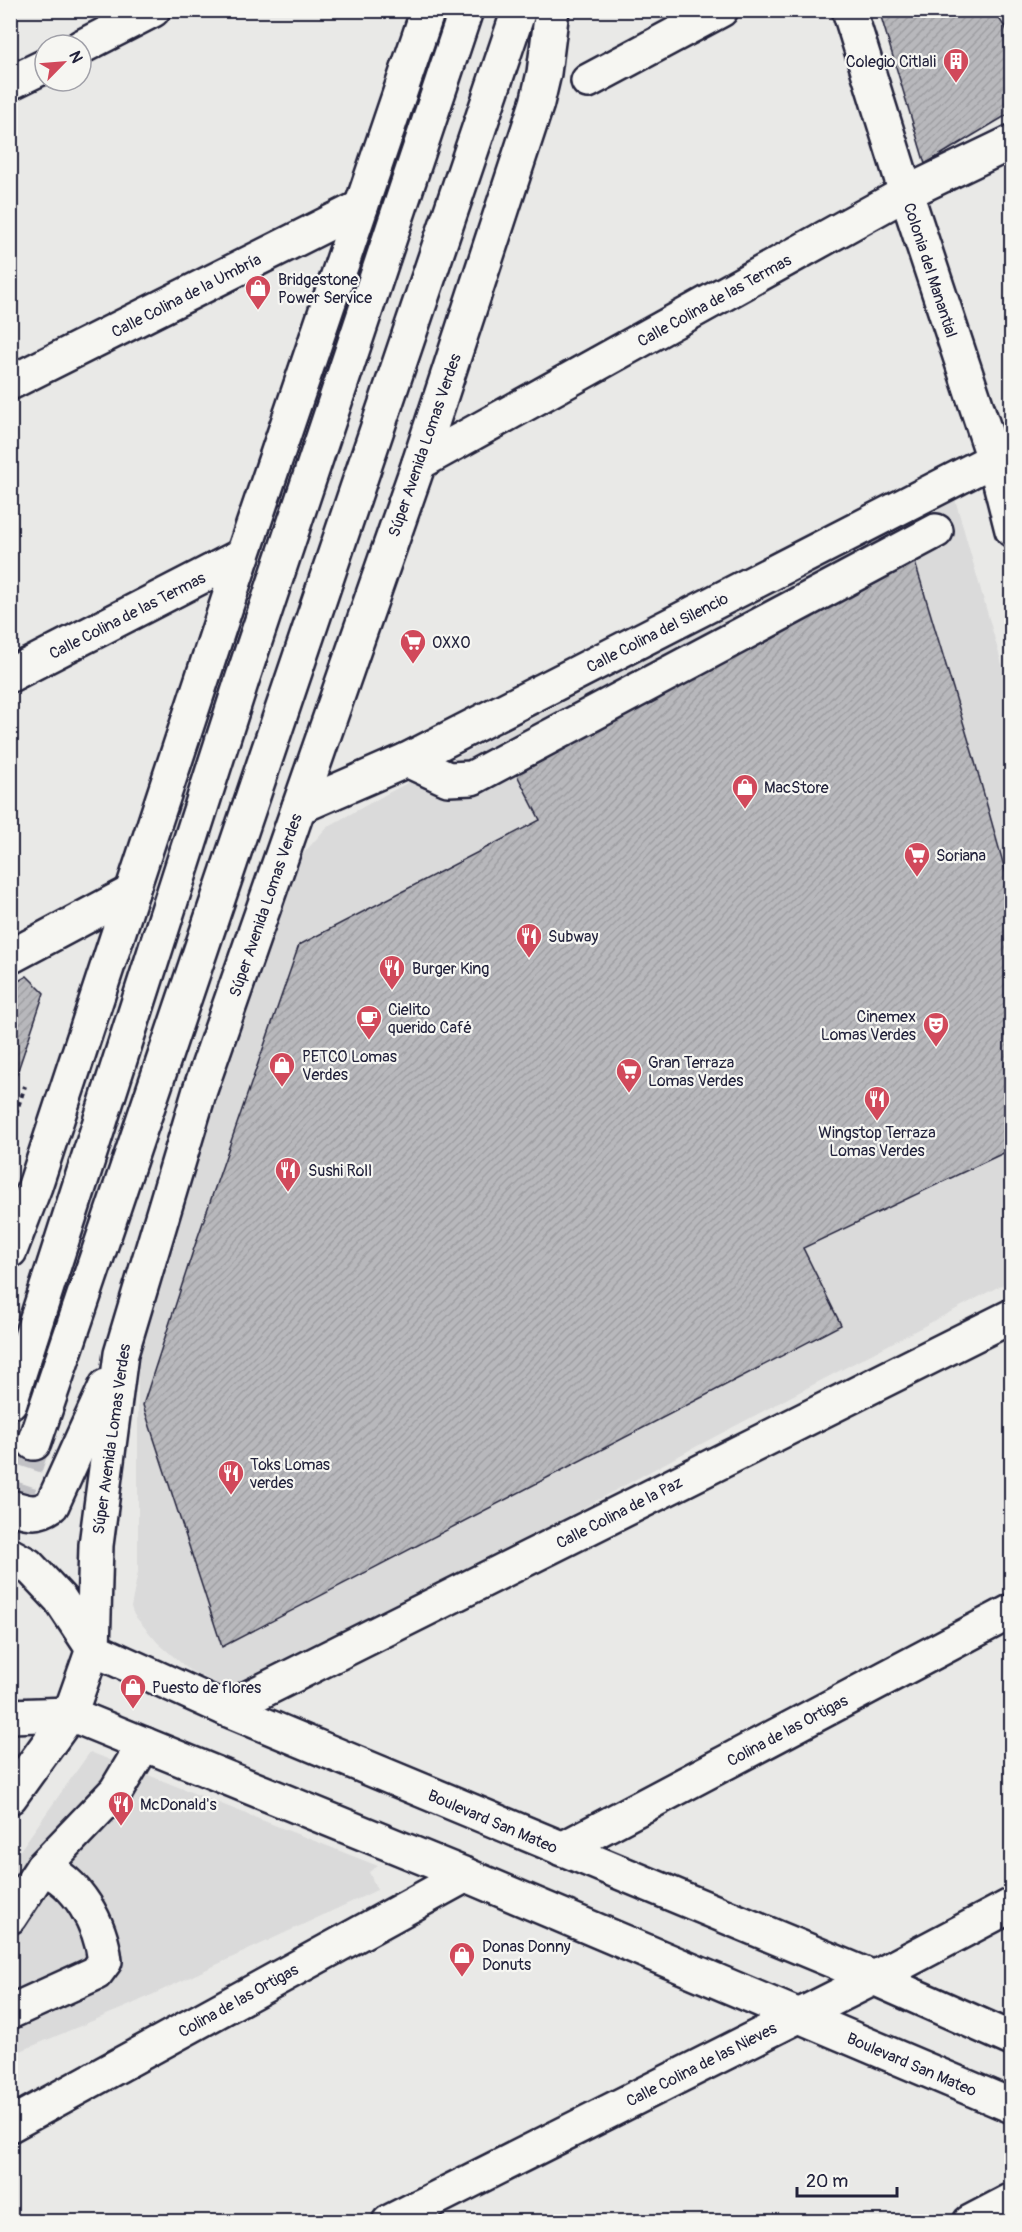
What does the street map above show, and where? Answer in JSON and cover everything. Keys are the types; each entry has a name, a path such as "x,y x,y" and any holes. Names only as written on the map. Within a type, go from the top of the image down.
{"street":[{"path":"93,41 153,10"},
{"path":"10,1251 35,1186 243,555 428,10"},
{"path":"10,1402 242,680 466,10"},
{"path":"34,1443 519,10"},
{"name":"Súper Avenida Lomas Verdes","path":"10,1797 70,1714 93,1648 96,1545 121,1354 200,1090 419,463 537,103 544,74 552,10"},
{"path":"588,81 721,10"},
{"name":"Colonia del Manantial","path":"849,10 906,194 1003,455 1011,530"},
{"path":"10,83 33,72"},
{"name":"Calle Colina de las Termas","path":"419,463 906,194 1011,142"},
{"name":"Calle Colina de la Umbría","path":"10,382 361,207"},
{"name":"Calle Colina del Silencio","path":"299,807 407,760 1003,455"},
{"path":"407,760 448,778 472,778 936,531"},
{"name":"Calle Colina de las Termas","path":"10,675 243,555"},
{"path":"10,957 132,892"},
{"name":"Calle Colina de la Paz","path":"226,1709 1011,1316"},
{"path":"10,1507 29,1513 42,1512 52,1505 121,1354"},
{"path":"10,1555 28,1565 60,1599 93,1648"},
{"name":"Colina de las Ortigas","path":"562,1850 1011,1611"},
{"name":"Boulevard San Mateo","path":"93,1648 226,1709 874,1978 1011,2039"},
{"name":"Boulevard San Mateo","path":"10,1716 70,1714 466,1875 1011,2106"},
{"path":"10,1917 42,1868 116,1791 144,1744"},
{"path":"10,2012 96,1973 105,1961 103,1941 78,1893 58,1874 42,1868"},
{"name":"Colina de las Ortigas","path":"10,2125 466,1875"},
{"name":"Calle Colina de las Nieves","path":"389,2222 874,1978 1011,1905"},
{"path":"970,2222 1011,2200"}],"path":[{"path":"10,1131 25,1086"}],"shaded area":[{"name":"Gran Terraza Lomas Verdes","path":"955,499 1011,696 1011,1280 671,1460 241,1695 189,1670 158,1643 134,1615 131,1607 138,1572 138,1364 155,1260 287,872 327,827 392,791"},
{"path":"90,1752 378,1866 369,1872 377,1890 128,2006 11,2055 11,1863"}],"building":[{"name":"Colegio Citlali","path":"879,10 993,10 1012,37 1012,112 925,164"},
{"name":"Gran Terraza Lomas Verdes","path":"914,559 1012,895 1012,1149 803,1248 841,1325 222,1647 143,1405 193,1251 299,945 540,820 512,765"},
{"path":"27,976 44,993 10,1094 10,986"}],"tunnel":[{"path":"10,1514 34,1443"}],"place":[{"name":"Colegio Citlali","path":"956,84"},
{"name":"Bridgestone Power Service","path":"258,311"},
{"name":"OXXO","path":"413,665"},
{"name":"MacStore","path":"745,810"},
{"name":"Soriana","path":"917,878"},
{"name":"Subway","path":"529,959"},
{"name":"Burger King","path":"392,991"},
{"name":"Cielito querido Café","path":"369,1041"},
{"name":"Cinemex Lomas Verdes","path":"936,1048"},
{"name":"PETCO Lomas Verdes","path":"282,1088"},
{"name":"Gran Terraza Lomas Verdes","path":"629,1094"},
{"name":"Wingstop Terraza Lomas Verdes","path":"877,1122"},
{"name":"Sushi Roll","path":"288,1193"},
{"name":"Toks Lomas verdes","path":"231,1496"},
{"name":"Puesto de flores","path":"133,1710"},
{"name":"McDonald's","path":"121,1827"},
{"name":"Donas Donny Donuts","path":"462,1978"}]}
